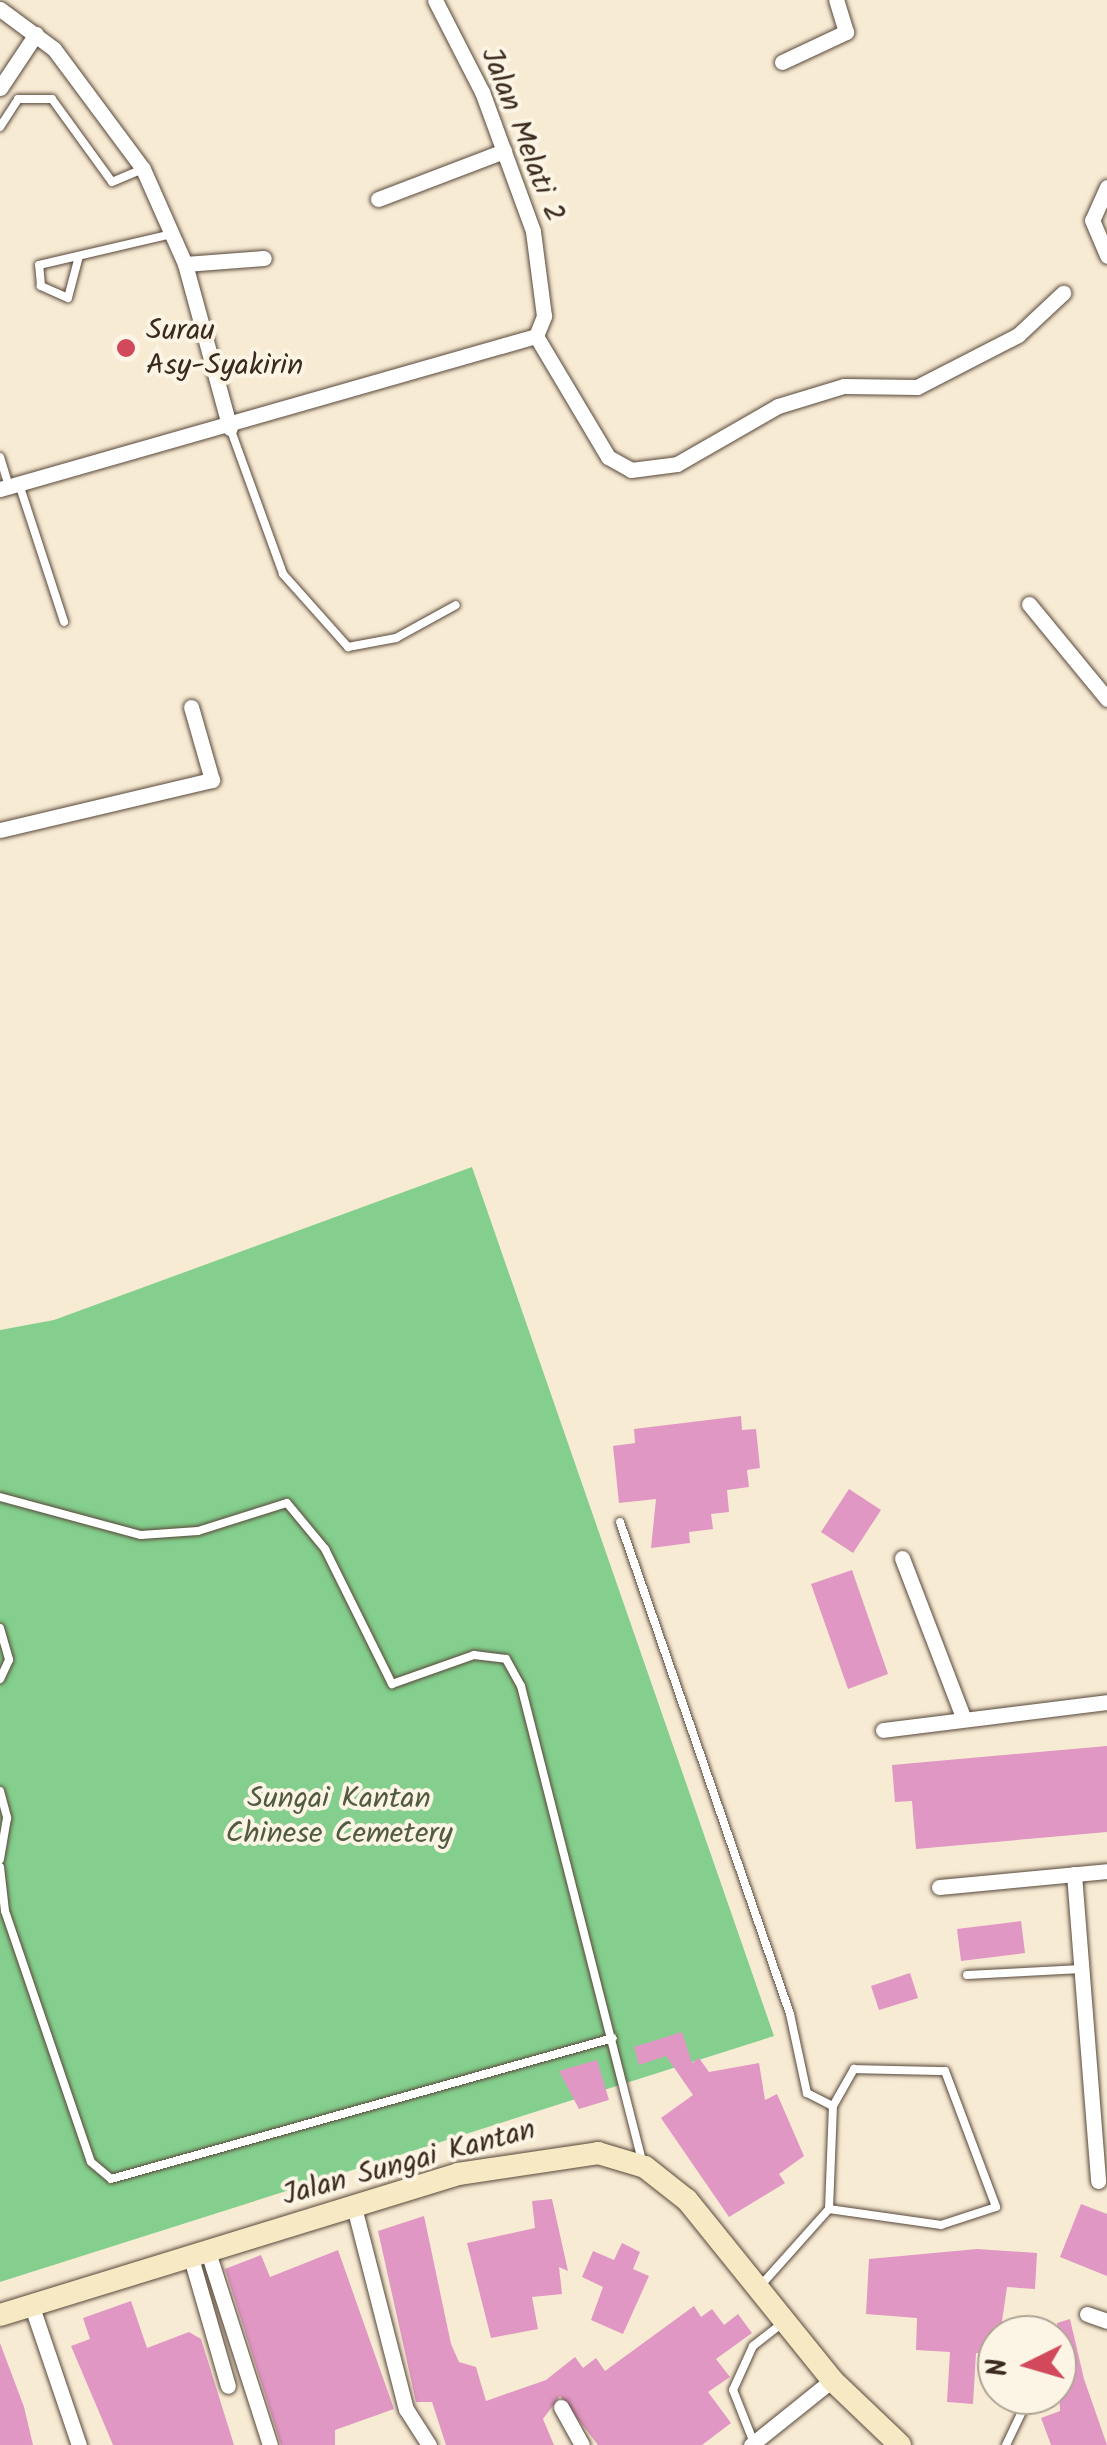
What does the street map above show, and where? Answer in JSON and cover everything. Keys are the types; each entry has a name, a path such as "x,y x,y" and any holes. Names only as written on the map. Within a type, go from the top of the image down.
{"main road":[{"name":"Jalan Sungai Kantan","path":"0,2315 354,2206 550,2154 644,2167 688,2200 832,2380 900,2445"}],"street":[{"name":"Jalan Melati 2","path":"434,0 504,151 533,231 544,316 536,336"},
{"path":"782,62 846,32 836,0"},
{"path":"0,9 36,34 143,169 175,233 230,428"},
{"path":"0,88 36,34"},
{"path":"378,199 504,151"},
{"path":"1107,187 1092,220 1107,256"},
{"path":"185,264 264,258"},
{"path":"9,487 230,428 536,336 608,457 631,470 677,464 778,406 844,386 917,387 1018,335 1063,292"},
{"path":"1029,604 1107,699"},
{"path":"0,830 212,780 191,707"},
{"path":"902,1558 962,1717"},
{"path":"882,1730 962,1717 1107,1702"},
{"path":"939,1887 1107,1871"},
{"path":"1074,1874 1098,2182"},
{"path":"354,2206 406,2409 429,2445"},
{"path":"200,2255 228,2386"},
{"path":"200,2255 270,2445"},
{"path":"32,2307 79,2445"},
{"path":"1087,2314 1107,2321"},
{"path":"753,2444 832,2380"},
{"path":"560,2407 582,2445"}],"lane":[{"path":"0,127 18,99 52,99 112,182 143,169"},
{"path":"79,256 68,298 41,286 40,265 175,233"},
{"path":"230,428 283,574 348,646 396,638 456,605"},
{"path":"0,458 64,622"},
{"path":"0,1497 141,1535 198,1531 287,1504 324,1550 392,1684 474,1655 506,1659 521,1686 644,2167"},
{"path":"620,1522 790,2014 806,2093 833,2106"},
{"path":"0,1628 9,1660 0,1679"},
{"path":"0,1791 7,1818 0,1859"},
{"path":"0,1868 5,1911 90,2162 111,2179 613,2038"},
{"path":"967,1976 1082,1969"},
{"path":"759,2288 828,2208 833,2106 854,2069 945,2071 996,2207 941,2225 828,2208"},
{"path":"753,2444 733,2390 753,2346 784,2322"},
{"path":"1006,2445 1020,2415"}],"green space":[{"name":"Sungai Kantan Chinese Cemetery","path":"472,1167 774,2036 0,2282 0,1330 54,1320"}],"building":[{"path":"741,1416 742,1430 756,1429 760,1468 747,1470 749,1487 727,1490 729,1512 711,1514 713,1529 689,1532 690,1543 651,1548 656,1499 619,1503 613,1446 635,1443 634,1429"},
{"path":"849,1489 881,1510 853,1553 821,1532"},
{"path":"852,1570 888,1674 848,1689 811,1584"},
{"path":"1107,1746 1107,1832 916,1849 912,1801 895,1802 892,1765"},
{"path":"1021,1921 1025,1953 961,1961 957,1929"},
{"path":"910,1973 918,1998 879,2010 871,1986"},
{"path":"682,2032 692,2063 699,2058 709,2072 759,2063 765,2100 777,2094 804,2156 779,2174 785,2183 729,2217 661,2118 693,2095 666,2056 639,2065 634,2047"},
{"path":"597,2060 609,2100 579,2109 559,2071"},
{"path":"552,2199 568,2271 559,2267 562,2294 532,2297 538,2329 491,2338 467,2243 535,2228 532,2201"},
{"path":"1081,2204 1107,2214 1107,2276 1060,2257"},
{"path":"424,2216 451,2344 459,2362 476,2367 486,2401 546,2380 575,2357 583,2368 596,2358 605,2371 694,2306 701,2317 712,2309 724,2325 738,2314 752,2333 716,2359 730,2377 708,2392 731,2423 702,2445 598,2445 560,2396 543,2419 554,2445 446,2445 432,2402 416,2402 378,2231"},
{"path":"622,2243 640,2252 633,2269 649,2276 623,2334 591,2320 603,2287 582,2277 593,2251 614,2260"},
{"path":"977,2249 1037,2253 1035,2289 1007,2287 1003,2315 977,2315 973,2404 947,2402 950,2352 916,2350 917,2318 866,2314 869,2259"},
{"path":"338,2250 394,2409 335,2430 335,2445 281,2445 225,2269 261,2255 270,2277"},
{"path":"131,2301 147,2348 189,2332 201,2339 234,2445 113,2445 71,2346 90,2339 83,2318"},
{"path":"0,2343 24,2407 33,2445 0,2445"},
{"path":"1077,2349 1107,2445 1051,2445 1041,2418 1077,2415"}],"place":[{"name":"Surau Asy-Syakirin","path":"126,348"}]}
